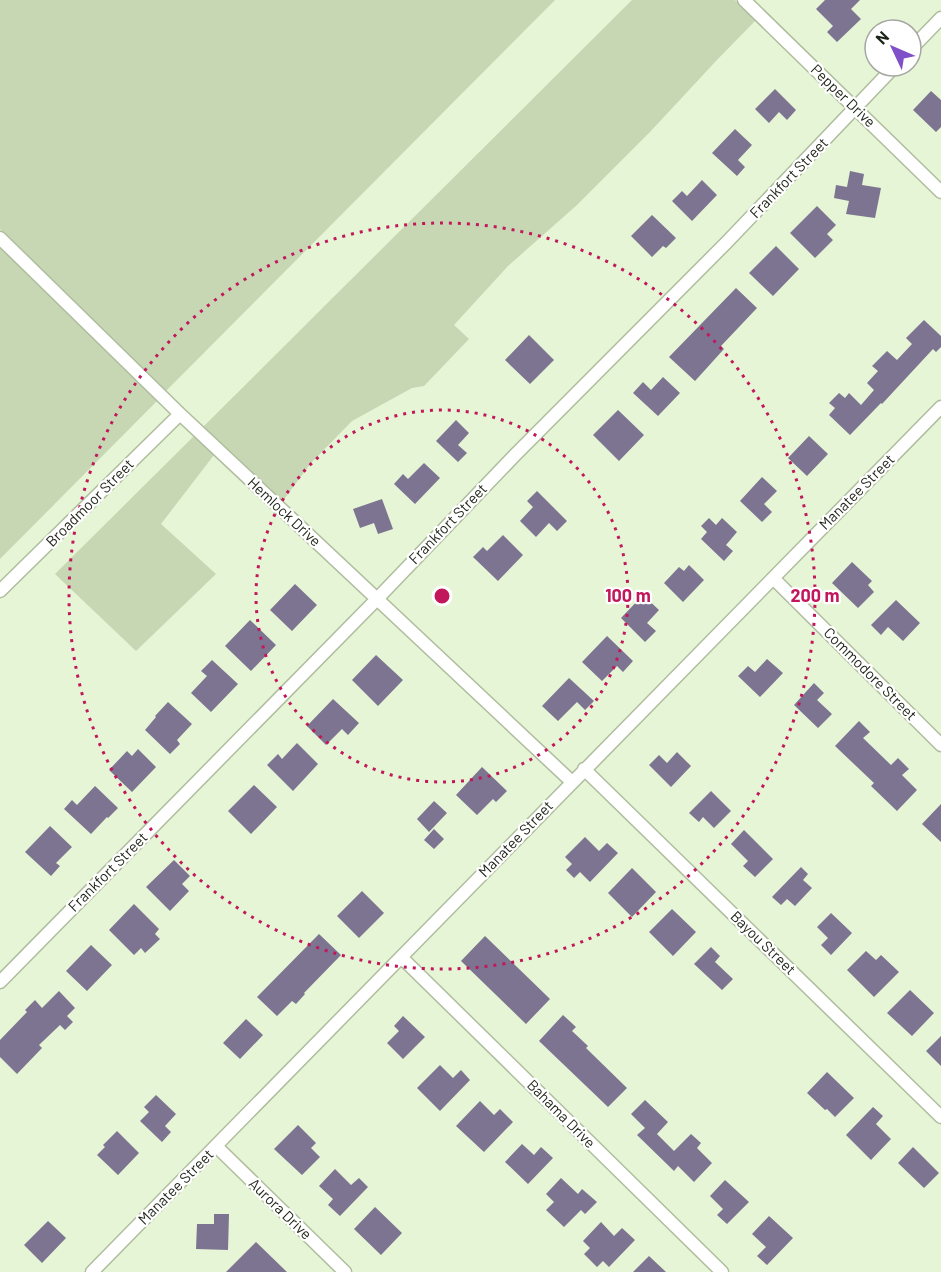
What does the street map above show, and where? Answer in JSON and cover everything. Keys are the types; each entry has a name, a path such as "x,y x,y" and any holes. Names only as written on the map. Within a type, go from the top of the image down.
{"street":[{"name":"Pepper Drive","path":"744,0 941,192"},
{"path":"923,37 941,18"},
{"name":"Frankfort Street","path":"0,982 376,600 515,455 728,242 884,78"},
{"name":"Hemlock Drive","path":"0,238 180,414 572,782"},
{"name":"Manatee Street","path":"92,1272 941,407"},
{"name":"Broadmoor Street","path":"0,591 180,414"},
{"name":"Commodore Street","path":"773,578 941,745"},
{"name":"Bayou Street","path":"584,769 941,1116"},
{"name":"Bahama Drive","path":"401,957 722,1272"},
{"name":"Aurora Drive","path":"216,1146 345,1272"}],"green space":[{"path":"0,0 555,0 166,391 0,229"},
{"path":"632,0 735,0 756,20 650,132 577,205 508,266 454,325 469,339 424,386 412,388 352,421 311,463 282,502 203,427"},
{"path":"0,246 158,400 0,559"},
{"path":"194,436 214,455 161,524 216,574 136,651 55,574"}],"building":[{"path":"825,0 860,0 851,9 861,19 837,42 827,32 833,26 816,9"},
{"path":"775,89 796,110 787,120 779,112 769,123 755,109"},
{"path":"931,91 941,100 941,127 936,132 913,110"},
{"path":"735,129 752,145 738,160 745,167 737,176 712,153"},
{"path":"850,171 864,174 862,185 881,188 875,218 846,214 849,201 834,198 836,185 847,187"},
{"path":"702,180 717,195 692,221 672,201 682,191 687,196"},
{"path":"817,206 836,225 827,234 833,240 815,258 790,233"},
{"path":"652,215 676,238 652,257 631,236"},
{"path":"776,246 799,269 773,296 749,273"},
{"path":"736,288 757,308 721,346 724,349 695,381 669,357"},
{"path":"924,320 941,336 941,347 936,352 933,349 850,435 829,415 835,408 829,403 839,393 845,398 849,393 861,405 874,390 867,383 878,371 872,366 887,351 897,360 912,344 906,338"},
{"path":"529,335 554,360 530,384 505,360"},
{"path":"663,377 680,393 658,416 633,393 643,382 651,390"},
{"path":"618,410 644,435 619,461 593,435"},
{"path":"456,420 469,433 458,445 467,453 458,462 436,441"},
{"path":"809,436 828,454 807,476 788,458"},
{"path":"424,463 440,478 415,504 394,484 403,474 408,479"},
{"path":"762,477 777,491 764,504 772,512 762,522 740,501"},
{"path":"537,491 567,521 557,531 549,523 536,537 520,521 533,507 527,501"},
{"path":"382,499 393,529 378,534 374,523 360,528 353,509"},
{"path":"709,518 716,525 722,518 737,532 726,545 733,551 724,561 701,539 707,532 701,526"},
{"path":"503,535 523,555 498,581 473,557 483,547 487,551"},
{"path":"852,562 872,581 868,585 874,592 858,608 832,583"},
{"path":"689,565 704,580 683,602 664,583 679,567 684,571"},
{"path":"295,584 317,605 292,631 270,610"},
{"path":"643,595 659,610 647,623 656,631 645,642 621,618"},
{"path":"896,600 920,623 903,641 888,627 881,635 871,625"},
{"path":"250,620 276,645 251,671 225,646"},
{"path":"607,636 633,661 623,672 617,666 602,681 582,662"},
{"path":"376,655 403,680 378,706 352,680"},
{"path":"767,659 783,673 760,697 738,676 748,666 755,672"},
{"path":"212,660 238,684 211,712 191,693 207,676 201,671"},
{"path":"569,678 594,701 585,710 577,702 558,721 542,706"},
{"path":"814,683 824,693 817,700 832,714 818,728 794,705"},
{"path":"333,699 359,723 348,735 342,729 326,745 307,726"},
{"path":"168,702 192,724 177,740 180,744 170,754 145,730"},
{"path":"859,721 870,732 863,738 891,765 898,758 909,769 902,775 917,790 897,811 871,786 874,783 835,746"},
{"path":"297,743 318,764 293,791 267,765 278,754 282,759"},
{"path":"138,749 156,767 132,792 109,770 127,751 132,756"},
{"path":"677,752 691,766 671,787 649,765 659,755 667,763"},
{"path":"482,767 507,791 496,802 493,799 477,815 456,795"},
{"path":"254,785 277,807 251,834 228,811"},
{"path":"95,786 118,808 91,834 64,809 72,800 77,805"},
{"path":"711,791 731,811 714,828 703,817 699,822 689,813"},
{"path":"434,801 447,813 429,832 417,819"},
{"path":"941,804 941,842 922,824"},
{"path":"50,826 72,847 56,863 60,866 51,876 25,852"},
{"path":"434,829 444,839 434,849 424,840"},
{"path":"744,830 773,859 755,877 743,866 748,861 731,844"},
{"path":"585,837 599,851 607,843 618,853 590,882 580,872 574,878 566,870 572,864 565,857"},
{"path":"174,860 190,876 182,884 189,891 170,911 146,887"},
{"path":"801,867 808,874 803,880 812,888 795,906 787,899 781,905 772,897"},
{"path":"632,868 656,892 632,917 608,893"},
{"path":"362,891 384,913 359,938 337,916"},
{"path":"134,904 159,929 155,934 160,939 145,953 141,948 134,955 109,930"},
{"path":"672,909 696,932 673,956 649,932"},
{"path":"831,913 852,933 831,955 821,945 828,938 817,927"},
{"path":"319,934 341,955 296,1004 292,1001 277,1016 257,997"},
{"path":"485,936 550,999 526,1024 461,961"},
{"path":"91,945 112,965 87,991 66,971"},
{"path":"711,947 720,956 715,962 733,979 722,990 694,964"},
{"path":"866,951 876,960 881,955 899,972 874,997 847,970"},
{"path":"910,990 934,1013 912,1036 887,1013"},
{"path":"59,991 75,1008 67,1016 73,1022 65,1030 60,1025 39,1045 42,1048 17,1074 0,1057 0,1040 27,1012 25,1010 35,1000 42,1008"},
{"path":"563,1015 576,1027 572,1031 588,1046 586,1048 627,1088 608,1107 539,1041"},
{"path":"403,1016 425,1037 403,1059 387,1043 399,1031 394,1026"},
{"path":"246,1019 263,1035 240,1059 223,1043"},
{"path":"941,1036 941,1066 926,1051"},
{"path":"440,1065 453,1078 461,1070 470,1080 440,1111 417,1088"},
{"path":"827,1072 854,1098 835,1117 807,1093"},
{"path":"156,1095 176,1114 165,1126 171,1132 162,1142 140,1121 149,1112 144,1107"},
{"path":"645,1100 668,1122 657,1134 674,1151 691,1134 701,1143 697,1148 712,1163 694,1182 678,1166 674,1171 637,1135 645,1128 631,1114"},
{"path":"480,1101 494,1115 500,1109 513,1122 484,1152 456,1126"},
{"path":"873,1107 883,1116 876,1124 891,1139 871,1160 846,1135"},
{"path":"298,1125 316,1143 311,1148 320,1157 302,1175 274,1149"},
{"path":"117,1131 139,1153 118,1175 97,1155"},
{"path":"522,1144 534,1155 541,1147 553,1158 528,1184 505,1162"},
{"path":"913,1147 939,1173 924,1188 898,1163"},
{"path":"335,1169 351,1185 359,1178 368,1187 340,1216 328,1205 333,1199 319,1186"},
{"path":"561,1178 578,1194 582,1189 597,1202 585,1214 581,1210 564,1227 546,1210 554,1202 546,1194"},
{"path":"725,1180 749,1202 727,1224 717,1215 723,1209 710,1196"},
{"path":"375,1207 402,1233 381,1255 354,1229"},
{"path":"214,1214 229,1214 228,1250 196,1249 197,1224 214,1224"},
{"path":"769,1216 793,1238 767,1265 757,1256 766,1247 752,1234"},
{"path":"48,1221 66,1238 42,1263 24,1245"},
{"path":"601,1222 614,1236 622,1228 635,1240 609,1267 603,1261 597,1267 584,1254 590,1248 583,1241"},
{"path":"256,1242 287,1272 226,1272"},
{"path":"649,1256 666,1272 633,1272"}]}
